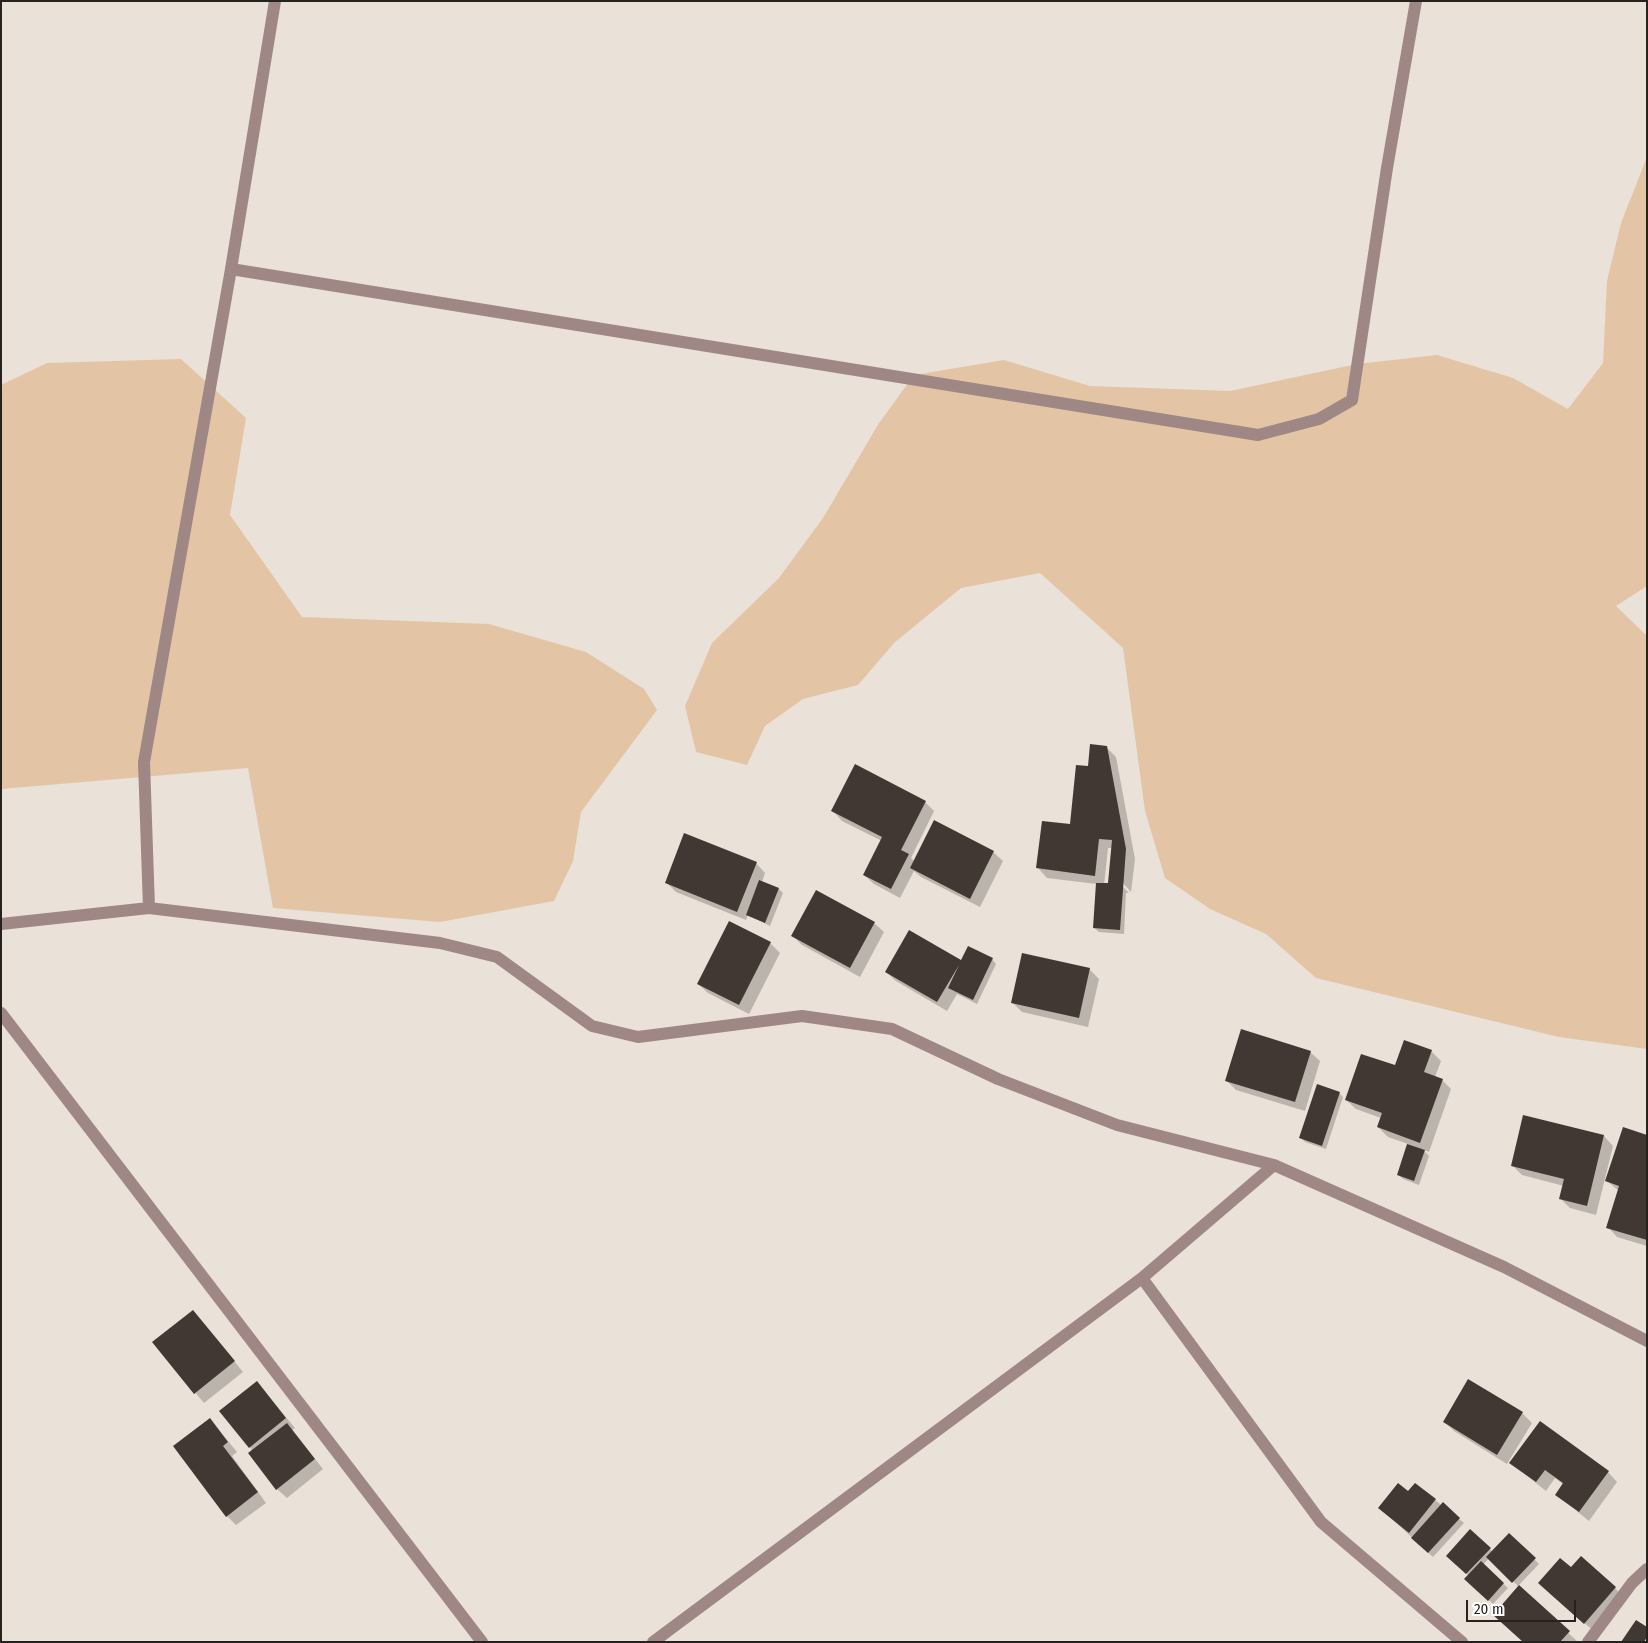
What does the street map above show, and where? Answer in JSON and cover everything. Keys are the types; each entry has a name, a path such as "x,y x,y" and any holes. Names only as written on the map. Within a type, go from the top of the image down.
{"street":[{"path":"149,908 144,762 231,269 275,1"},
{"path":"231,269 1258,435 1319,419 1352,400 1387,168 1416,1"},
{"path":"1,924 149,908 440,943 498,957 592,1026 638,1037 802,1016 892,1029 998,1079 1117,1125 1274,1166 1504,1267 1647,1341"},
{"path":"1,1013 482,1642"},
{"path":"653,1642 1142,1278 1274,1166"},
{"path":"1142,1278 1321,1522 1462,1642"},
{"path":"1588,1642 1632,1583 1647,1570"}],"shaded area":[{"path":"1647,157 1647,586 1616,606 1647,636 1647,1049 1559,1037 1316,978 1266,934 1210,909 1165,878 1145,811 1123,648 1040,573 961,588 894,643 858,685 803,699 765,726 747,765 696,752 685,706 712,643 779,578 823,518 879,423 914,375 1004,360 1090,386 1230,391 1357,364 1437,355 1513,378 1568,409 1603,363 1607,281 1621,223"},
{"path":"181,359 246,418 230,515 302,617 489,624 586,652 644,689 657,710 581,812 573,861 554,901 440,922 273,908 248,768 1,789 1,385 47,363"}],"building":[{"path":"1090,744 1107,746 1126,849 1120,930 1093,928 1096,883 1108,883 1112,840 1099,839 1095,876 1036,868 1042,821 1070,824 1076,765 1088,766"},
{"path":"855,764 926,801 901,850 909,854 891,889 863,875 882,837 831,811"},
{"path":"934,820 994,851 970,899 910,868"},
{"path":"684,833 757,862 737,912 665,883"},
{"path":"759,880 779,888 765,923 746,915"},
{"path":"816,890 875,922 850,968 791,936"},
{"path":"729,921 771,942 739,1005 697,984"},
{"path":"909,930 961,960 968,946 993,958 973,1000 948,988 959,965 937,1002 885,972"},
{"path":"1022,953 1090,968 1079,1018 1011,1003"},
{"path":"1241,1029 1311,1051 1295,1102 1225,1081"},
{"path":"1404,1040 1432,1050 1424,1072 1443,1079 1420,1143 1377,1127 1382,1113 1345,1100 1361,1054 1395,1065"},
{"path":"1317,1084 1340,1092 1322,1146 1299,1138"},
{"path":"1523,1115 1604,1135 1587,1206 1559,1199 1564,1179 1511,1166"},
{"path":"1623,1127 1647,1135 1647,1240 1606,1228 1619,1186 1605,1181"},
{"path":"1407,1144 1425,1150 1414,1181 1397,1175"},
{"path":"193,1310 235,1361 194,1394 152,1342"},
{"path":"1468,1379 1523,1412 1497,1455 1443,1422"},
{"path":"257,1381 286,1418 249,1448 219,1411"},
{"path":"210,1418 228,1442 223,1446 258,1492 226,1517 173,1446"},
{"path":"1540,1421 1609,1471 1579,1512 1555,1495 1563,1483 1545,1470 1536,1482 1509,1463"},
{"path":"287,1423 315,1459 276,1490 248,1453"},
{"path":"1398,1483 1408,1491 1415,1483 1436,1499 1409,1533 1378,1508"},
{"path":"1443,1502 1460,1518 1428,1553 1411,1538"},
{"path":"1470,1529 1491,1548 1466,1574 1446,1556"},
{"path":"1509,1533 1536,1558 1512,1583 1486,1557"},
{"path":"1581,1556 1616,1587 1584,1624 1538,1583 1560,1558 1571,1567"},
{"path":"1481,1561 1504,1583 1488,1601 1464,1579"},
{"path":"1519,1585 1570,1631 1560,1642 1523,1642 1493,1615"},
{"path":"1636,1620 1647,1627 1647,1637 1644,1642 1621,1642"}]}
